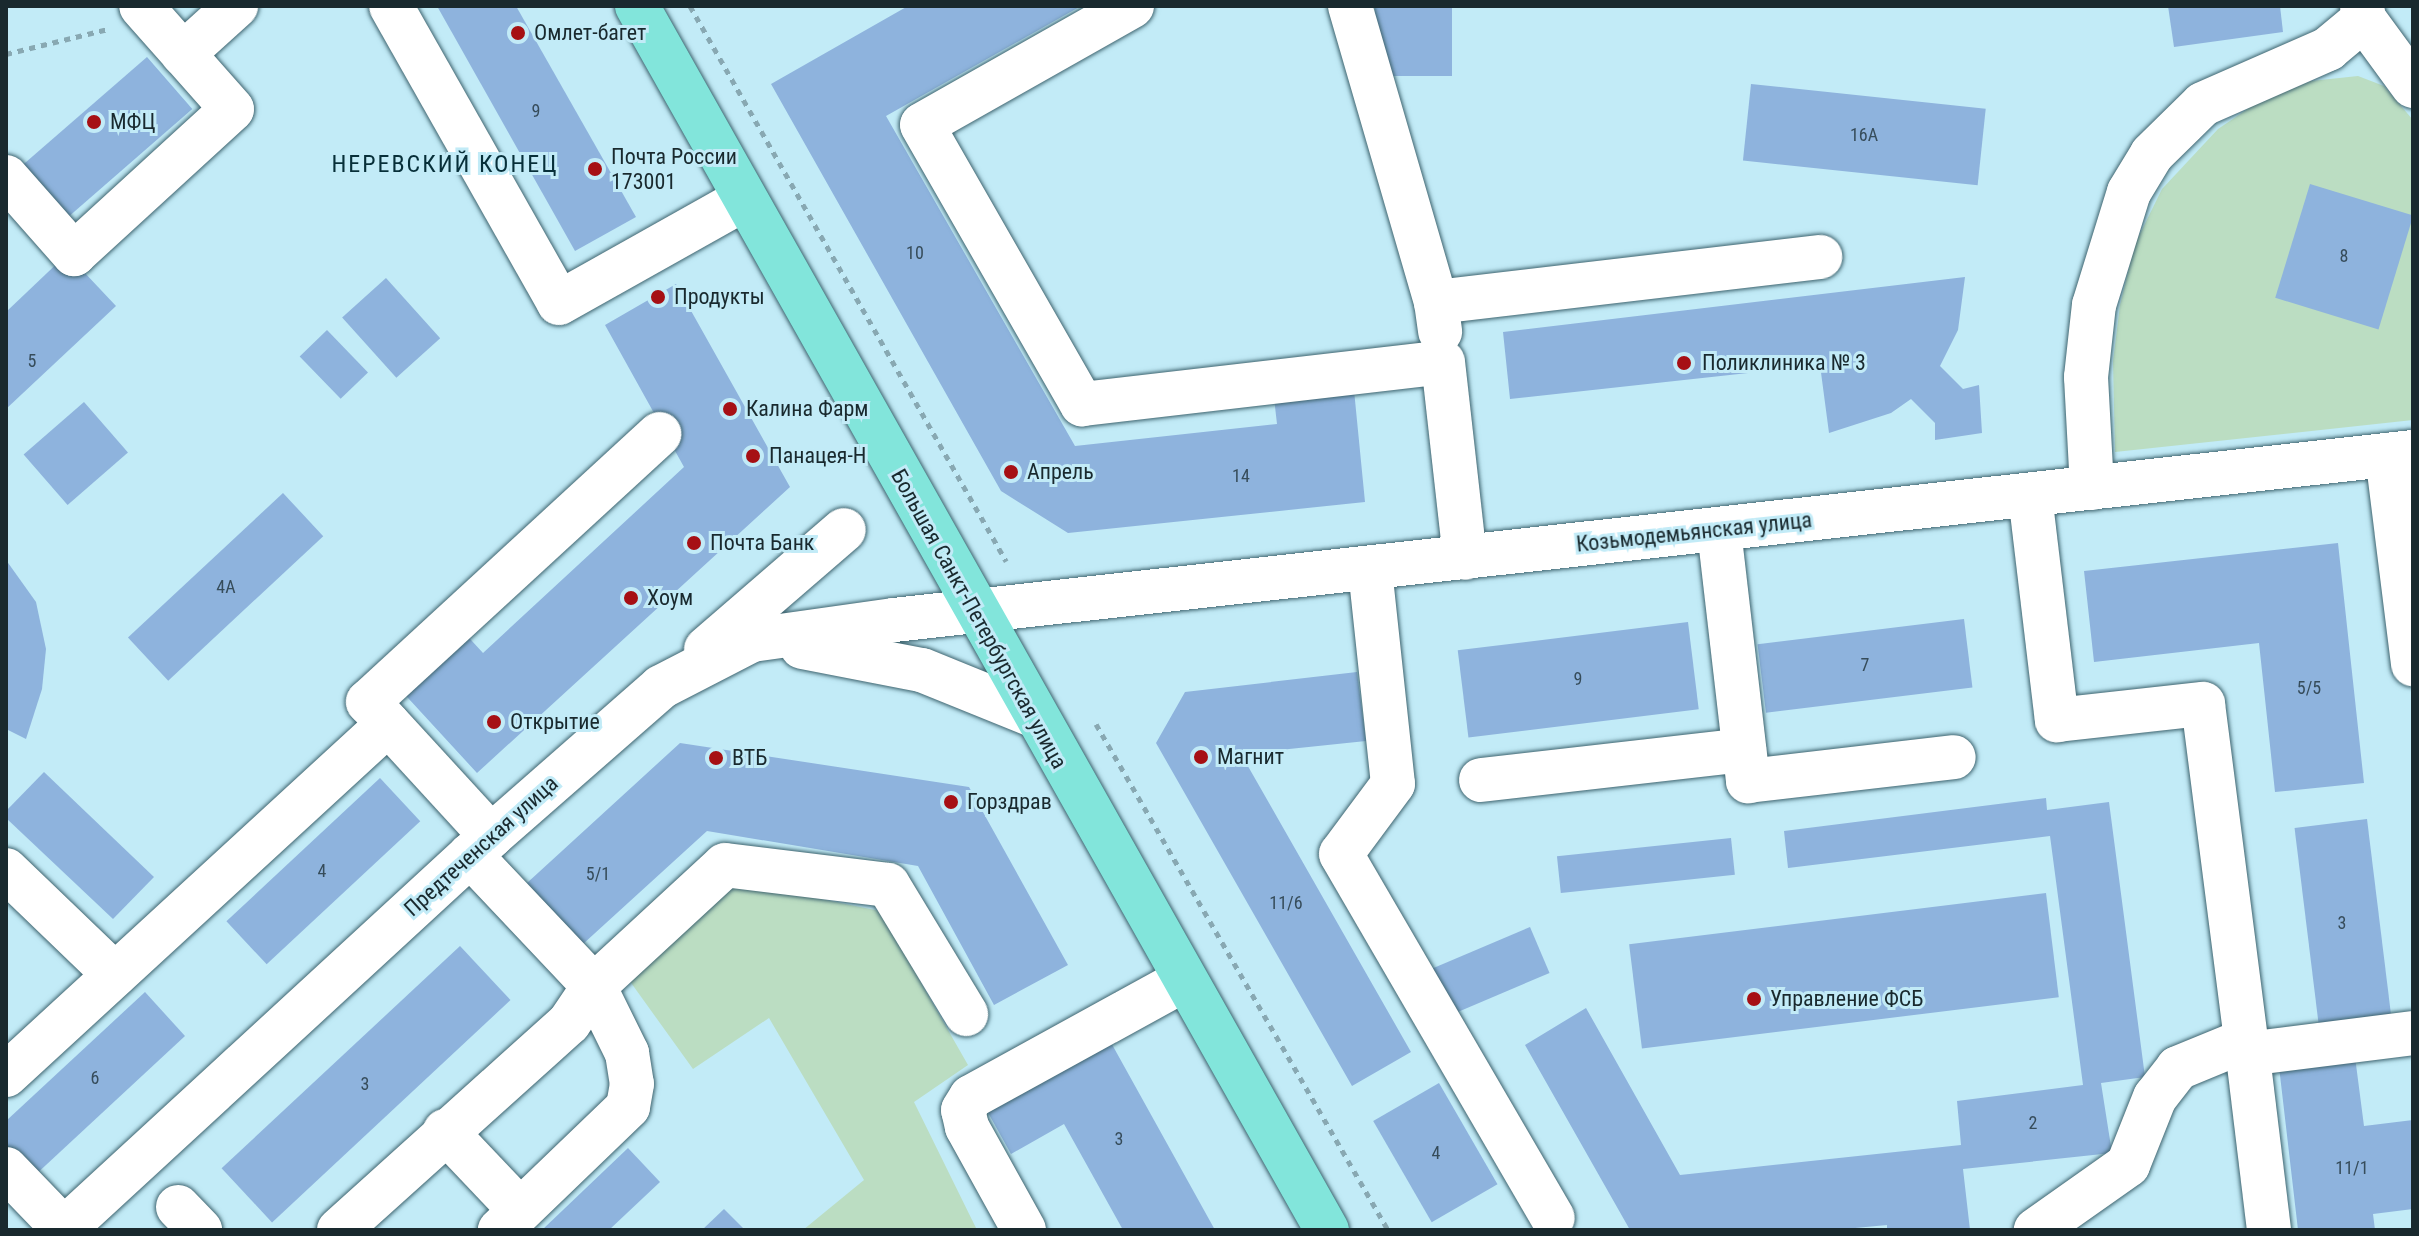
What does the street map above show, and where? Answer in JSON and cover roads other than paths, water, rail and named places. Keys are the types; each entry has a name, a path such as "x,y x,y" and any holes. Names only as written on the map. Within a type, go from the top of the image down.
{"main road":[{"name":"Большая Санкт-Петербургская улица","path":"637,6 1033,715 1327,1230"}],"street":[{"path":"183,54 236,6"},
{"path":"391,6 559,303 744,199"},
{"path":"1132,6 922,125 1082,404 1443,362"},
{"path":"1350,6 1436,302 1465,558"},
{"path":"6,177 74,254 232,109 146,12"},
{"path":"2092,488 2086,377 2094,305 2129,192 2152,154 2203,104 2328,49 2363,12 2413,86"},
{"path":"1436,302 1820,257"},
{"path":"445,1131 510,1220 628,1107 632,1084 627,1053 594,986 368,702 659,434"},
{"path":"2400,454 2413,664"},
{"name":"Козьмодемьянская улица","path":"975,612 2400,454"},
{"path":"2030,495 2057,720 2203,704 2269,1230"},
{"path":"661,687 844,530"},
{"path":"1719,530 1748,781 1954,757"},
{"path":"1370,569 1393,784 1341,854 1553,1218"},
{"name":"Предтеченская улица","path":"64,1230 480,845 661,687 752,640 975,612"},
{"path":"752,640 841,652 922,670 1033,715"},
{"path":"6,1075 388,724"},
{"path":"1481,780 1744,750"},
{"path":"339,1230 445,1131 569,1023 594,986 725,865 888,885 966,1014"},
{"path":"6,870 115,975"},
{"path":"1024,1230 967,1127 963,1110 971,1097 1184,980"},
{"path":"2036,1230 2128,1165 2155,1097 2178,1068 2246,1047 2413,1033"},
{"path":"6,1169 64,1230"}],"place":[{"name":"Омлет-багет","path":"518,33"},
{"name":"МФЦ","path":"94,122"},
{"name":"Почта России 173001","path":"595,169"},
{"name":"Продукты","path":"658,297"},
{"name":"Поликлиника № 3","path":"1684,363"},
{"name":"Калина Фарм","path":"730,409"},
{"name":"Панацея-Н","path":"753,456"},
{"name":"Апрель","path":"1011,472"},
{"name":"Почта Банк","path":"694,543"},
{"name":"Хоум","path":"631,598"},
{"name":"Открытие","path":"494,722"},
{"name":"Магнит","path":"1201,757"},
{"name":"ВТБ","path":"716,758"},
{"name":"Горздрав","path":"951,802"},
{"name":"Управление ФСБ","path":"1754,999"}],"district":[{"name":"НЕРЕВСКИЙ КОНЕЦ","path":"445,165"}]}
